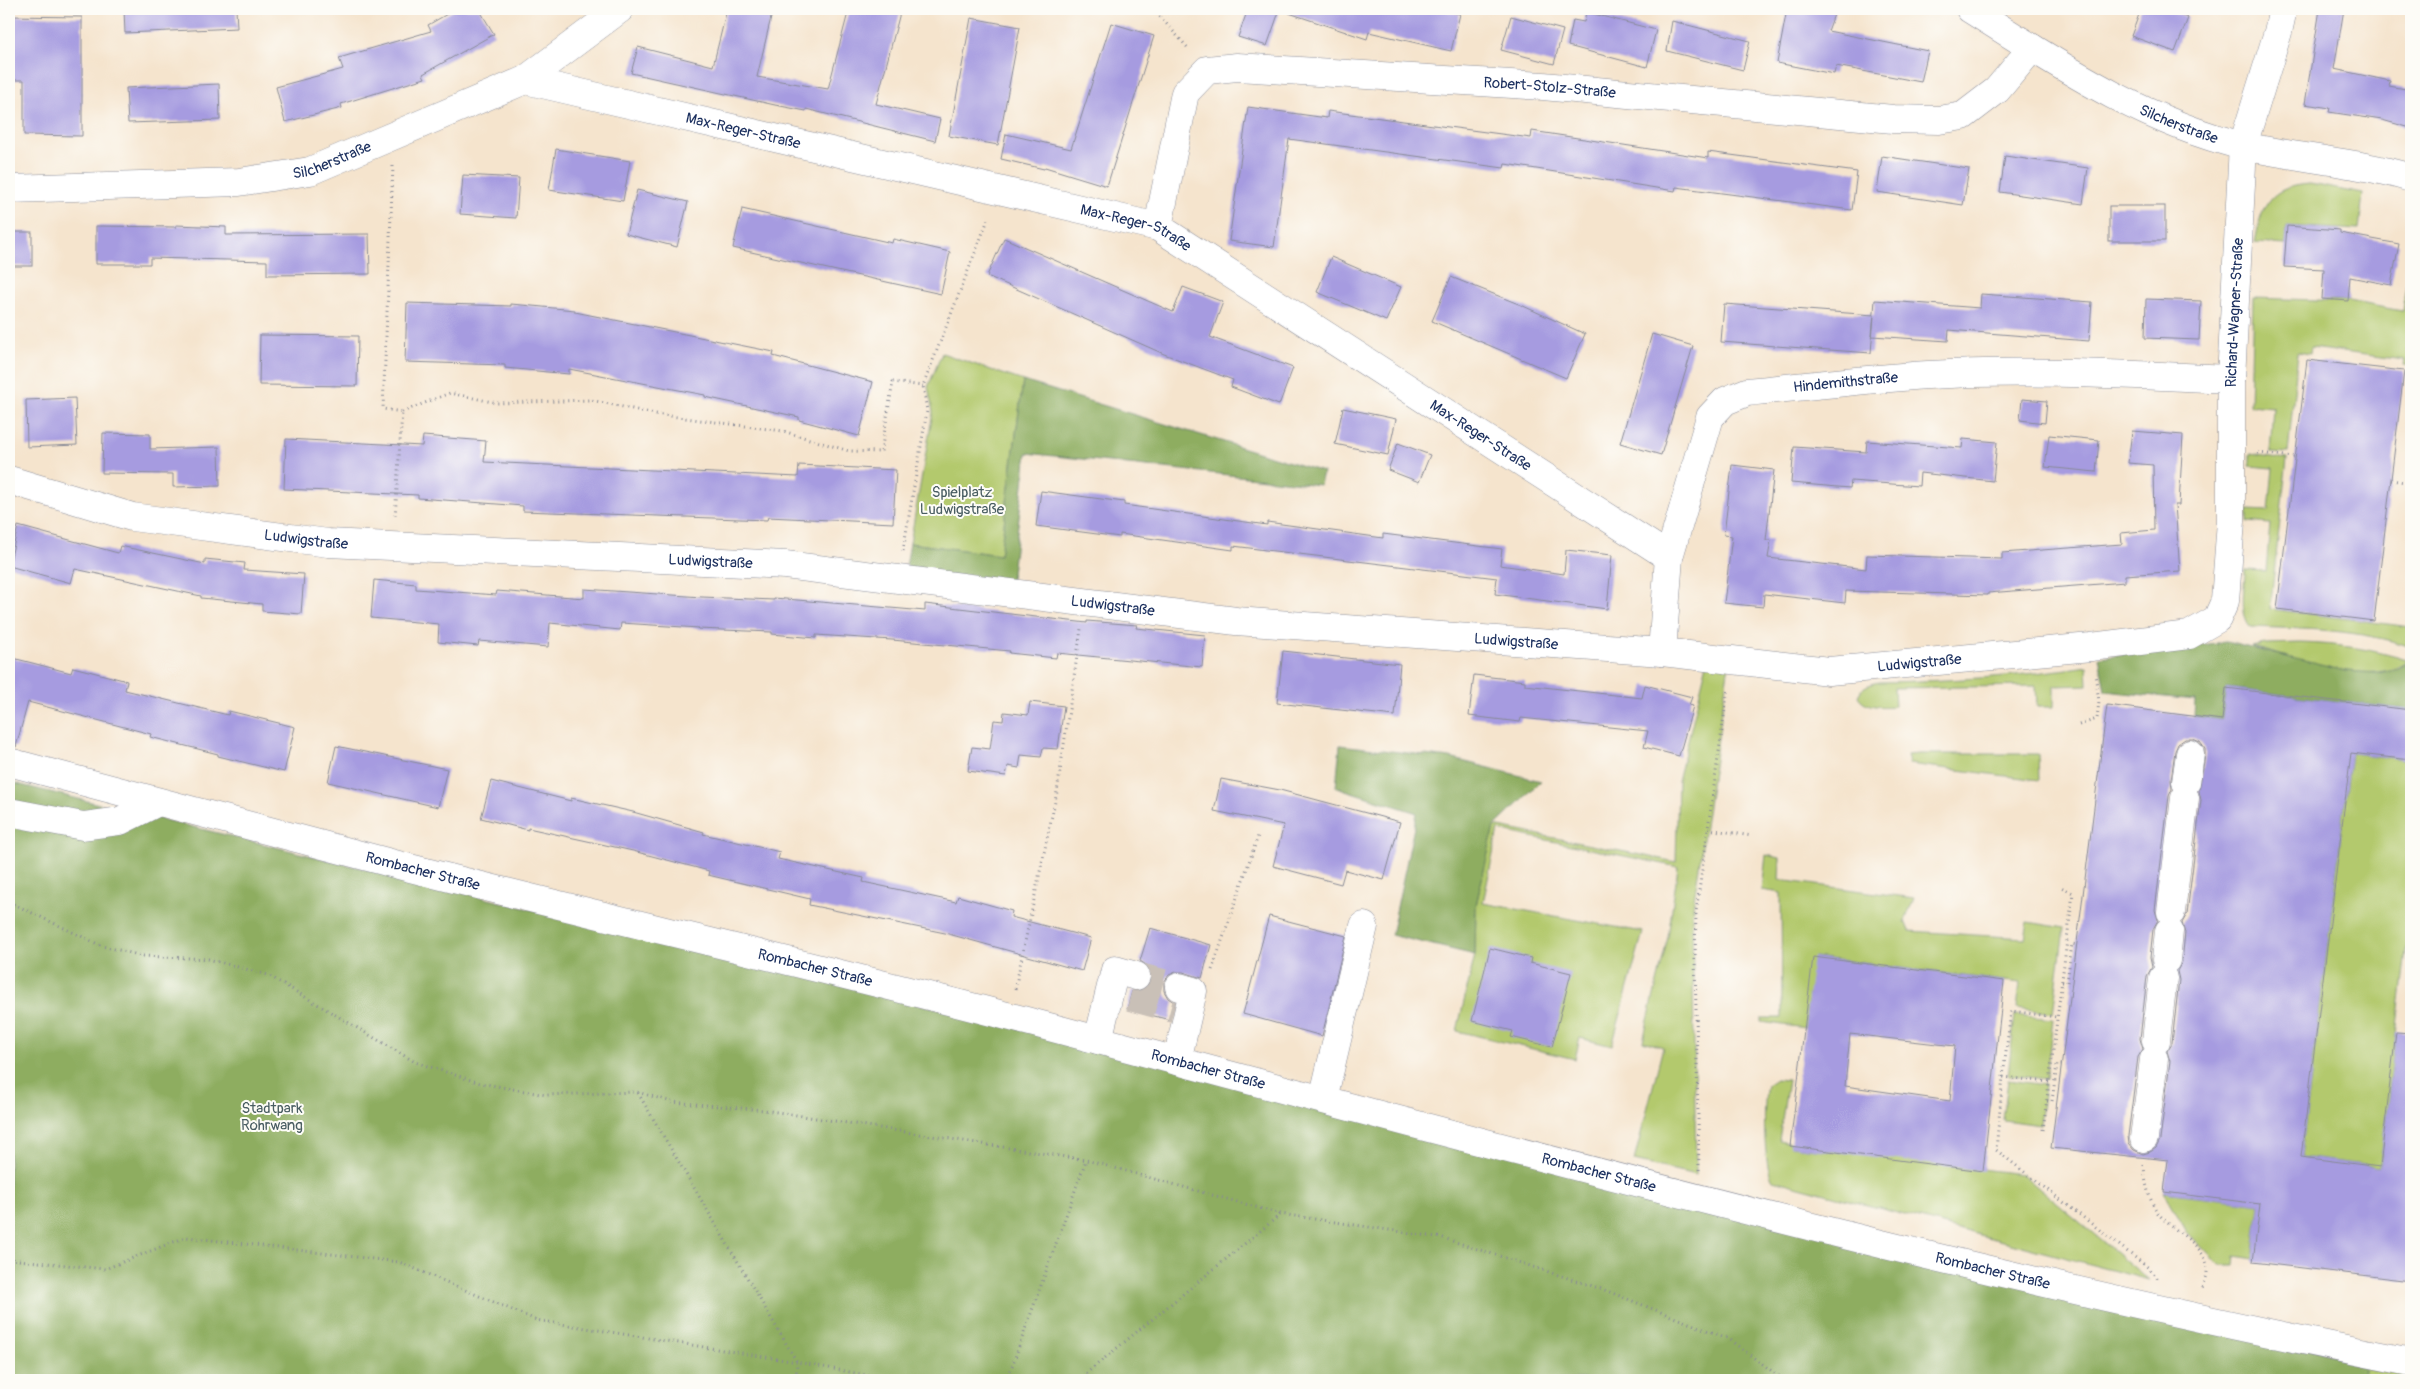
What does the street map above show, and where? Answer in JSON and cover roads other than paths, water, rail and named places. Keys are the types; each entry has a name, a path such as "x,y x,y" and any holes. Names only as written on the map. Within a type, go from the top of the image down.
{"street":[{"name":"Silcherstraße","path":"9,190 239,182 310,171 525,80 620,9"},
{"name":"Silcherstraße","path":"1970,9 2032,48 2125,102 2161,120 2243,145 2411,178"},
{"name":"Richard-Wagner-Straße","path":"2217,619 2225,601 2232,521 2232,379 2243,145 2278,32 2283,9"},
{"name":"Robert-Stolz-Straße","path":"1158,227 1186,92 1207,70 1237,67 1543,86 1893,119 1939,120 1963,116 1997,90 2032,48"},
{"name":"Max-Reger-Straße","path":"525,80 1158,227 1669,557"},
{"name":"Hindemithstraße","path":"1662,652 1669,557 1710,418 1725,401 1747,392 1927,375 1991,373 2232,379"},
{"name":"Ludwigstraße","path":"9,480 132,516 328,542 785,564 1236,621 1662,652 1830,671 2189,636 2217,619"},
{"path":"2144,1148 2190,754"},
{"name":"Rombacher Straße","path":"9,762 408,867 705,939 1009,1016 1700,1198 1999,1273 2188,1318 2411,1362"},
{"path":"9,812 83,826 120,821 158,802"},
{"path":"1323,1099 1364,926"},
{"path":"1098,1040 1125,988"},
{"path":"1177,1061 1180,1003"}],"tunnel":[{"path":"1136,976 1179,987"},
{"path":"1130,997 1174,1009"}],"park label":[{"name":"Spielplatz Ludwigstraße","path":"962,500"},
{"name":"Stadtpark Rohrwang","path":"272,1116"}]}
